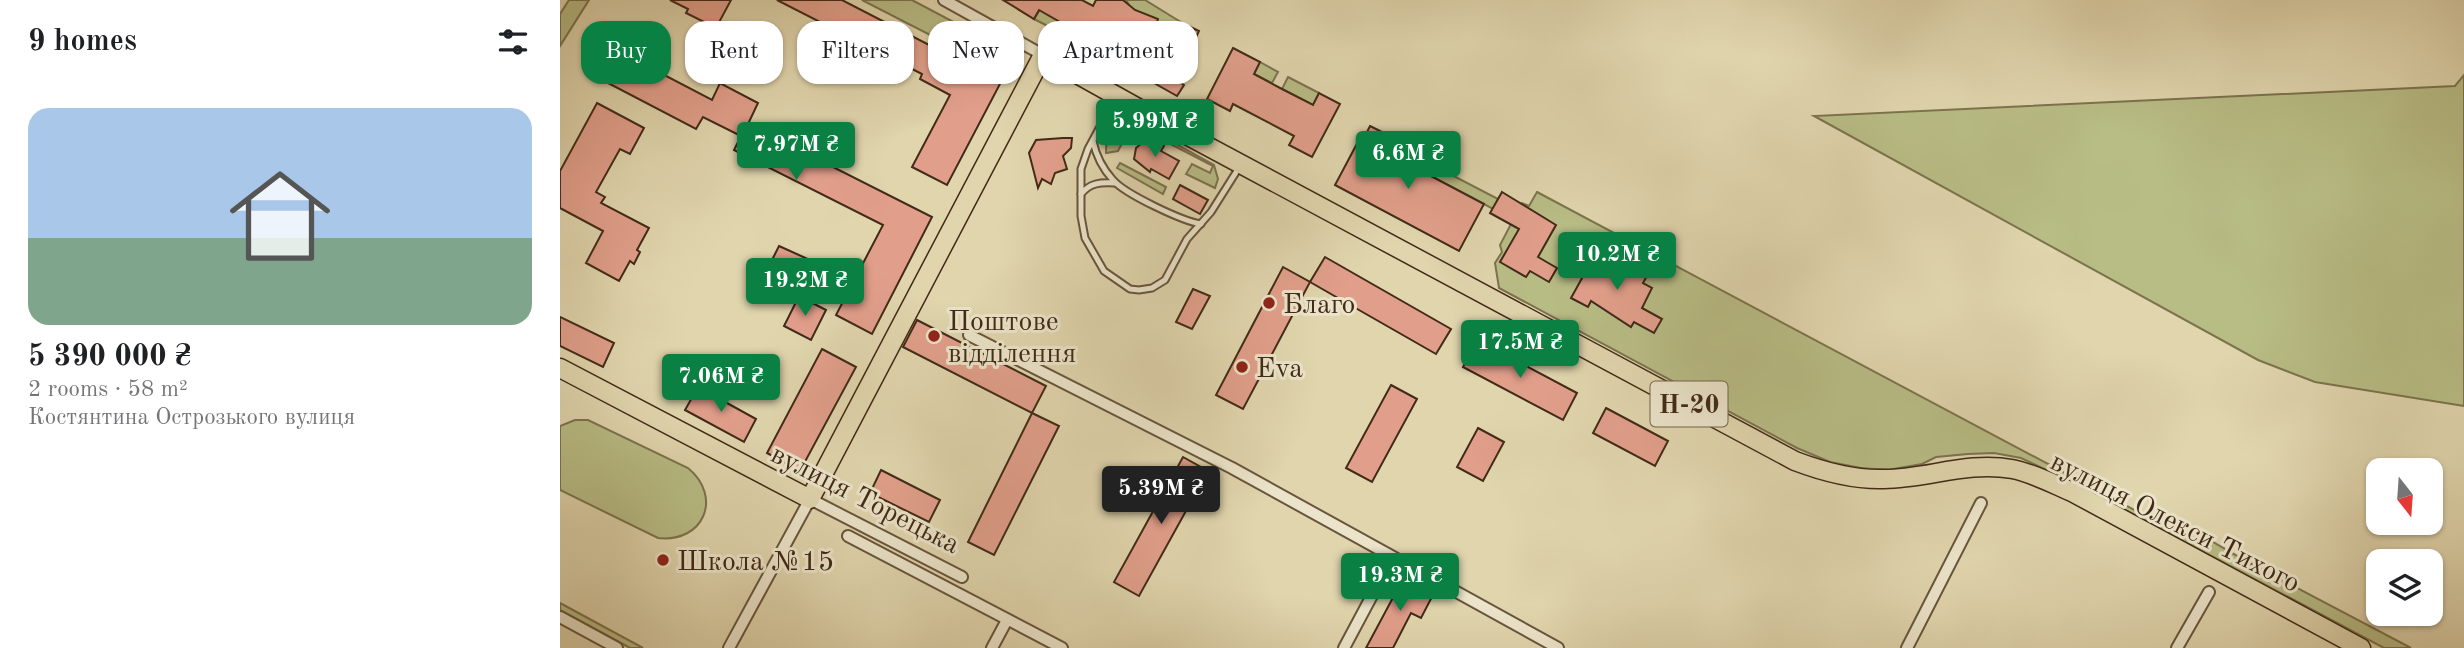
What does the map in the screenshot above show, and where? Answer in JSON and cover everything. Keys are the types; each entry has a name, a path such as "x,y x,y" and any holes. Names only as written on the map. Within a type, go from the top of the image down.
{"main road":[{"path":"810,499 1038,65"},
{"name":"вулиця Олекси Тихого","path":"1095,84 1795,461 1840,475 1884,479 1980,467 2005,468 2027,473 2072,492 2361,648"},
{"name":"вулиця Торецька","path":"560,368 810,499"}],"street":[{"name":"вулиця Олекси Тихого","path":"944,0 1038,52"},
{"path":"969,335 1232,468 1558,648"},
{"name":"вулиця Торецька","path":"810,499 962,577"},
{"path":"729,648 810,499"},
{"path":"1907,648 1981,503"},
{"path":"848,536 1062,648"},
{"path":"1344,648 1392,558"},
{"path":"2177,648 2209,592"},
{"path":"560,617 617,648"},
{"path":"992,648 1007,620"}],"lane":[{"path":"1117,96 1081,169 1080,195 1084,237 1094,256 1104,271 1130,289 1152,288 1165,280 1187,239 1211,212 1241,164"},
{"path":"1093,140 1101,164 1115,183 1186,222 1201,224"},
{"path":"1080,195 1086,187 1100,182 1115,183"}],"green space":[{"path":"569,0 589,0 560,46 560,14"},
{"path":"862,0 912,0 952,21 928,21 928,34 914,27 914,21 903,21"},
{"path":"1126,0 1145,0 1179,21 1128,21 1129,5"},
{"path":"1043,5 1061,21 1038,21 1034,19"},
{"path":"1260,62 1278,72 1272,83 1254,74"},
{"path":"2464,75 2464,406 2315,382 2258,360 1814,116 2455,86"},
{"path":"1288,77 1319,93 1313,105 1282,89"},
{"path":"1131,119 1214,165 1218,179 1215,188 1186,174 1192,164 1210,173 1213,166 1132,124 1118,151 1106,153 1109,136"},
{"path":"1364,137 1394,153 1398,147 1498,199 1495,210 1363,140"},
{"path":"1120,163 1166,187 1163,194 1117,168"},
{"path":"1537,192 2157,522 2163,513 2246,561 2411,648 2384,648 2082,487 2021,458 1994,453 1968,454 1936,457 1922,464 1888,470 1830,462 1797,448 1499,288 1495,263 1502,252 1500,245 1522,203 1529,206"},
{"path":"575,420 588,420 688,468 705,492 706,504 697,526 674,538 658,538 560,490 560,426"},
{"path":"560,603 643,648 630,648 560,610"}],"building":[{"path":"670,0 731,0 720,21 702,21 686,13 688,9"},
{"path":"777,0 842,0 883,21 818,21"},
{"path":"1003,0 1082,0 1093,6 1096,0 1123,0 1135,10 1158,19 1058,21 1039,10 1034,19"},
{"path":"914,37 928,44 928,83 920,79 922,74 914,70"},
{"path":"1233,48 1260,62 1254,74 1282,89 1313,105 1319,93 1340,104 1312,157 1289,145 1294,136 1233,104 1230,111 1207,99"},
{"path":"671,79 712,100 722,84 758,103 748,124 932,217 872,334 836,315 883,225 734,150 741,136 703,117 696,129 610,84 671,84"},
{"path":"929,84 1000,84 947,185 912,167 950,95"},
{"path":"1156,84 1184,85 1177,96"},
{"path":"597,103 644,128 630,154 620,149 596,192 605,197 601,203 649,228 637,250 640,252 634,264 630,261 619,281 586,263 603,231 560,208 560,171"},
{"path":"1370,126 1396,139 1393,145 1398,147 1393,156 1484,204 1459,251 1335,185 1360,138 1363,140"},
{"path":"1072,138 1071,148 1063,156 1067,169 1055,173 1051,184 1042,179 1038,188 1029,153 1036,140"},
{"path":"1144,141 1158,142 1164,146 1161,151 1179,161 1169,179 1151,169 1150,172 1134,159 1136,148"},
{"path":"1180,185 1208,200 1200,214 1173,199"},
{"path":"1502,192 1556,225 1538,257 1557,268 1549,282 1530,271 1526,277 1500,262 1519,229 1490,213"},
{"path":"779,246 810,260 796,289 765,274"},
{"path":"1597,251 1632,270 1634,267 1648,274 1643,283 1652,288 1642,308 1662,319 1654,333 1634,322 1631,327 1591,301 1588,307 1571,298"},
{"path":"1325,257 1451,329 1436,354 1310,282"},
{"path":"1283,267 1310,282 1243,409 1216,395"},
{"path":"1193,289 1210,296 1192,329 1176,322"},
{"path":"799,296 826,310 811,340 784,326"},
{"path":"560,317 614,343 603,367 560,346"},
{"path":"917,320 1046,386 1032,413 903,347"},
{"path":"1477,340 1577,393 1563,420 1463,367"},
{"path":"822,349 856,367 800,471 767,453"},
{"path":"1391,385 1417,399 1372,482 1346,468"},
{"path":"698,387 756,419 744,442 685,410"},
{"path":"1606,408 1668,441 1655,466 1593,433"},
{"path":"1032,413 1059,426 994,555 968,542"},
{"path":"1478,428 1504,442 1483,481 1457,467"},
{"path":"1183,457 1208,471 1139,596 1114,582"},
{"path":"881,470 940,500 929,522 870,493"},
{"path":"1404,577 1434,593 1421,618 1411,613 1393,648 1366,648"}],"place":[{"name":"Благо","path":"1269,303"},
{"name":"Поштове відділення","path":"934,336"},
{"name":"Eva","path":"1242,367"},
{"name":"Школа №15","path":"663,560"}]}
